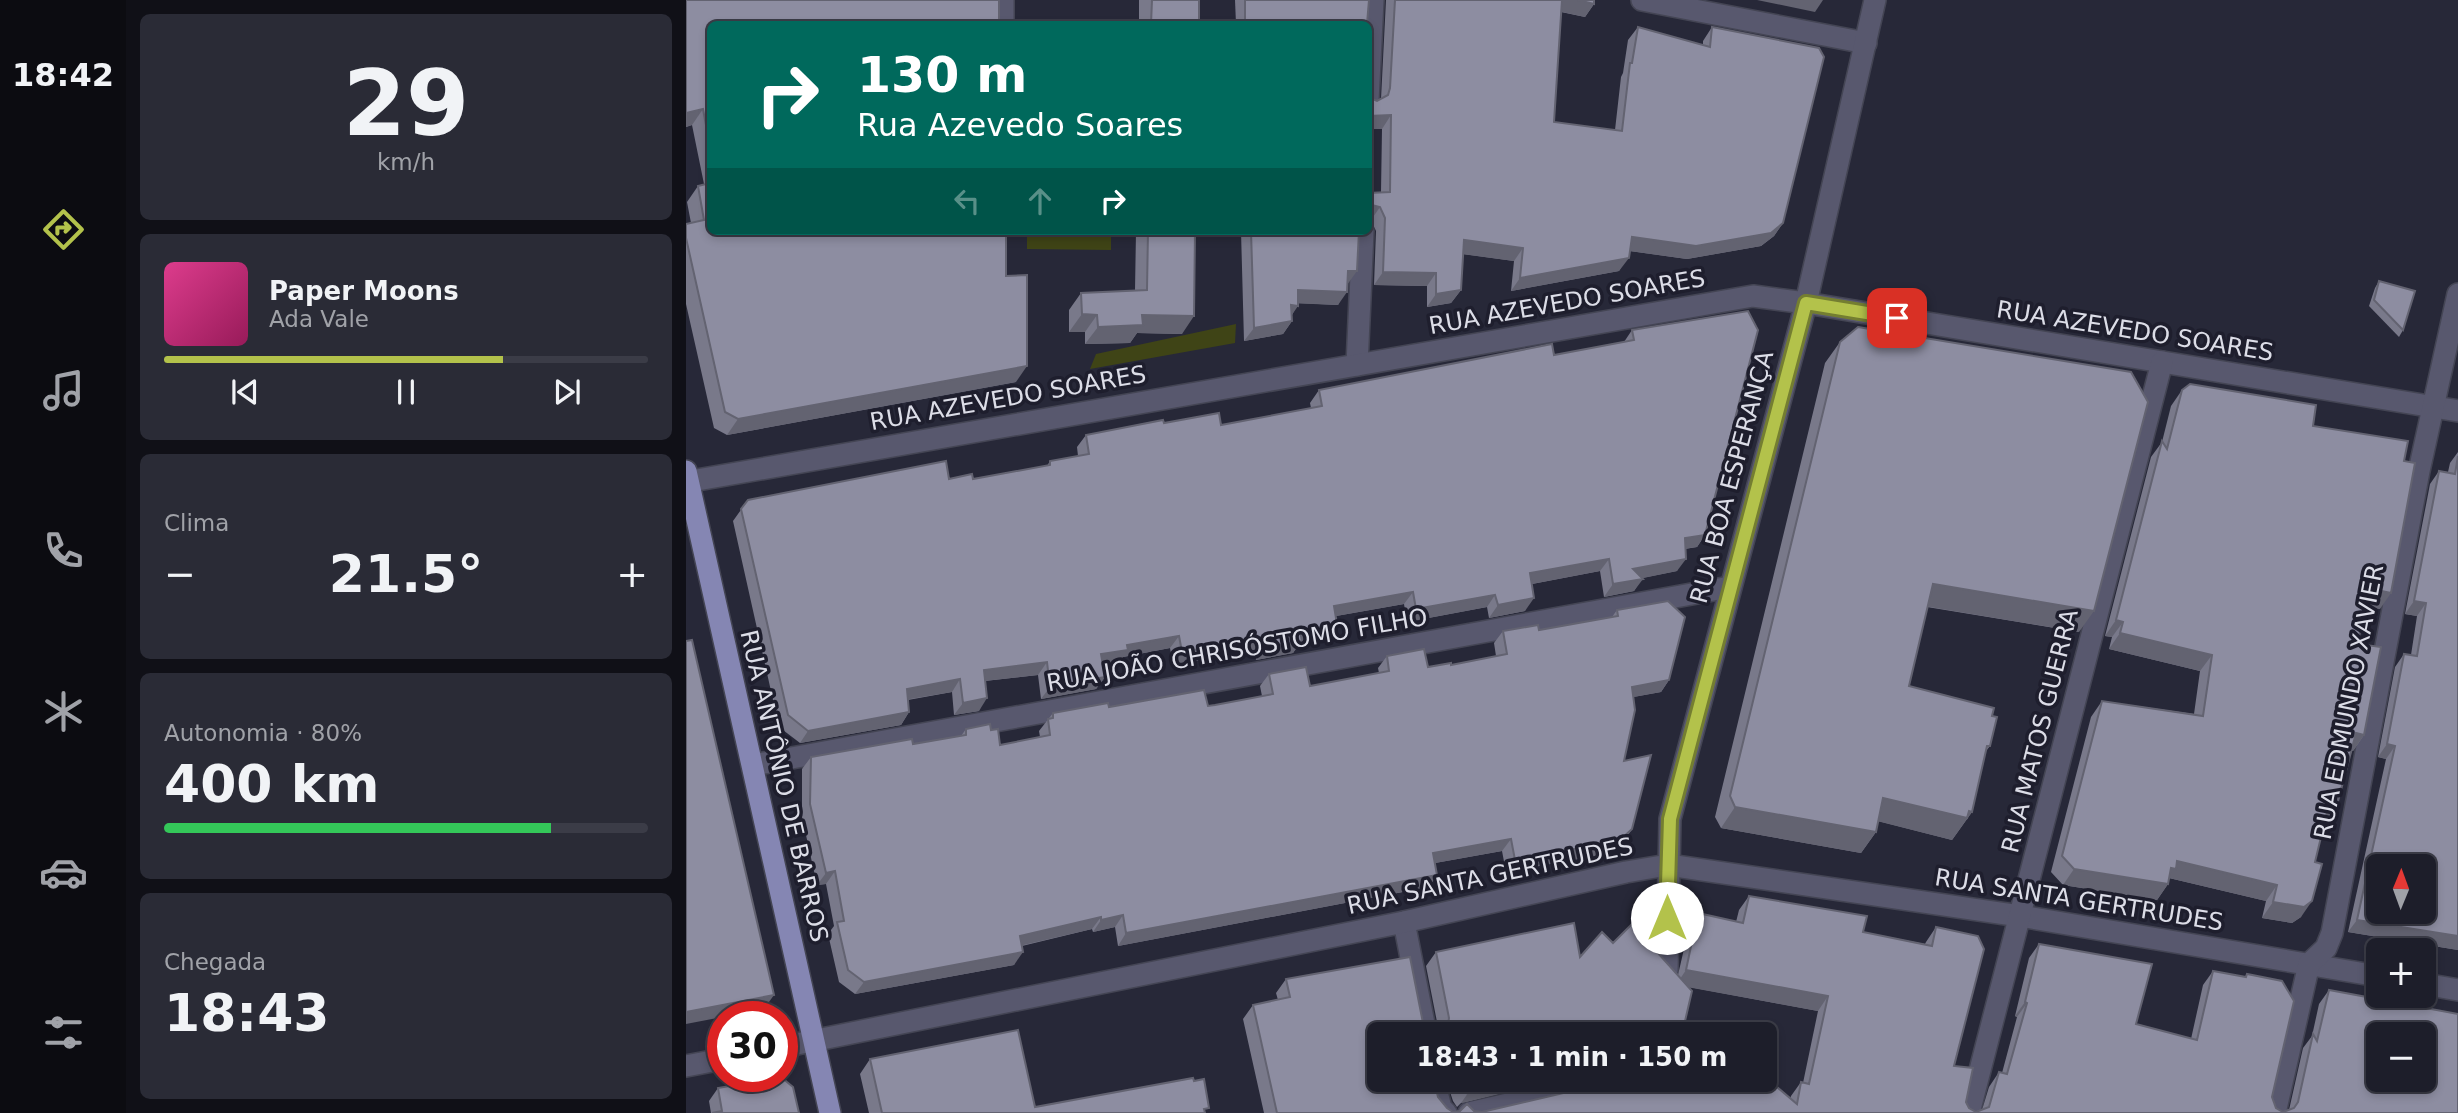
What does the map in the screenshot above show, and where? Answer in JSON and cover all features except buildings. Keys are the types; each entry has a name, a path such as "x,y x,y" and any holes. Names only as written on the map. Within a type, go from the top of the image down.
{"main road":[{"name":"RUA ANTÔNIO DE BARROS","path":"687,478 830,1113"}],"street":[{"path":"1003,0 1003,21"},
{"path":"1372,21 1373,0"},
{"path":"1642,0 1866,43"},
{"name":"RUA BOA ESPERANÇA","path":"1667,971 1670,819 1806,303 1875,0"},
{"path":"1357,365 1363,235"},
{"name":"RUA EDMUNDO XAVIER","path":"2275,1113 2309,964 2326,948 2332,933 2418,471 2458,294"},
{"name":"RUA AZEVEDO SOARES","path":"687,478 1753,296 2458,411"},
{"name":"RUA MATOS GUERRA","path":"1969,1113 2162,362"},
{"name":"RUA JOÃO CHRISÓSTOMO FILHO","path":"753,765 1730,587"},
{"name":"RUA SANTA GERTRUDES","path":"798,1044 1404,922 1668,865 2020,916 2366,974"},
{"path":"1404,922 1424,1022"},
{"path":"2436,986 2458,990"},
{"path":"686,1066 707,1062"},
{"path":"1437,1092 1441,1108 1446,1113"},
{"path":"1469,1113 1559,1092"}],"green space":[{"path":"1027,235 1111,235 1111,250 1027,249"},
{"path":"1236,324 1235,343 1090,369 1096,354"}],"route":[{"path":"1667,918 1670,819 1806,303 1897,318"}]}
